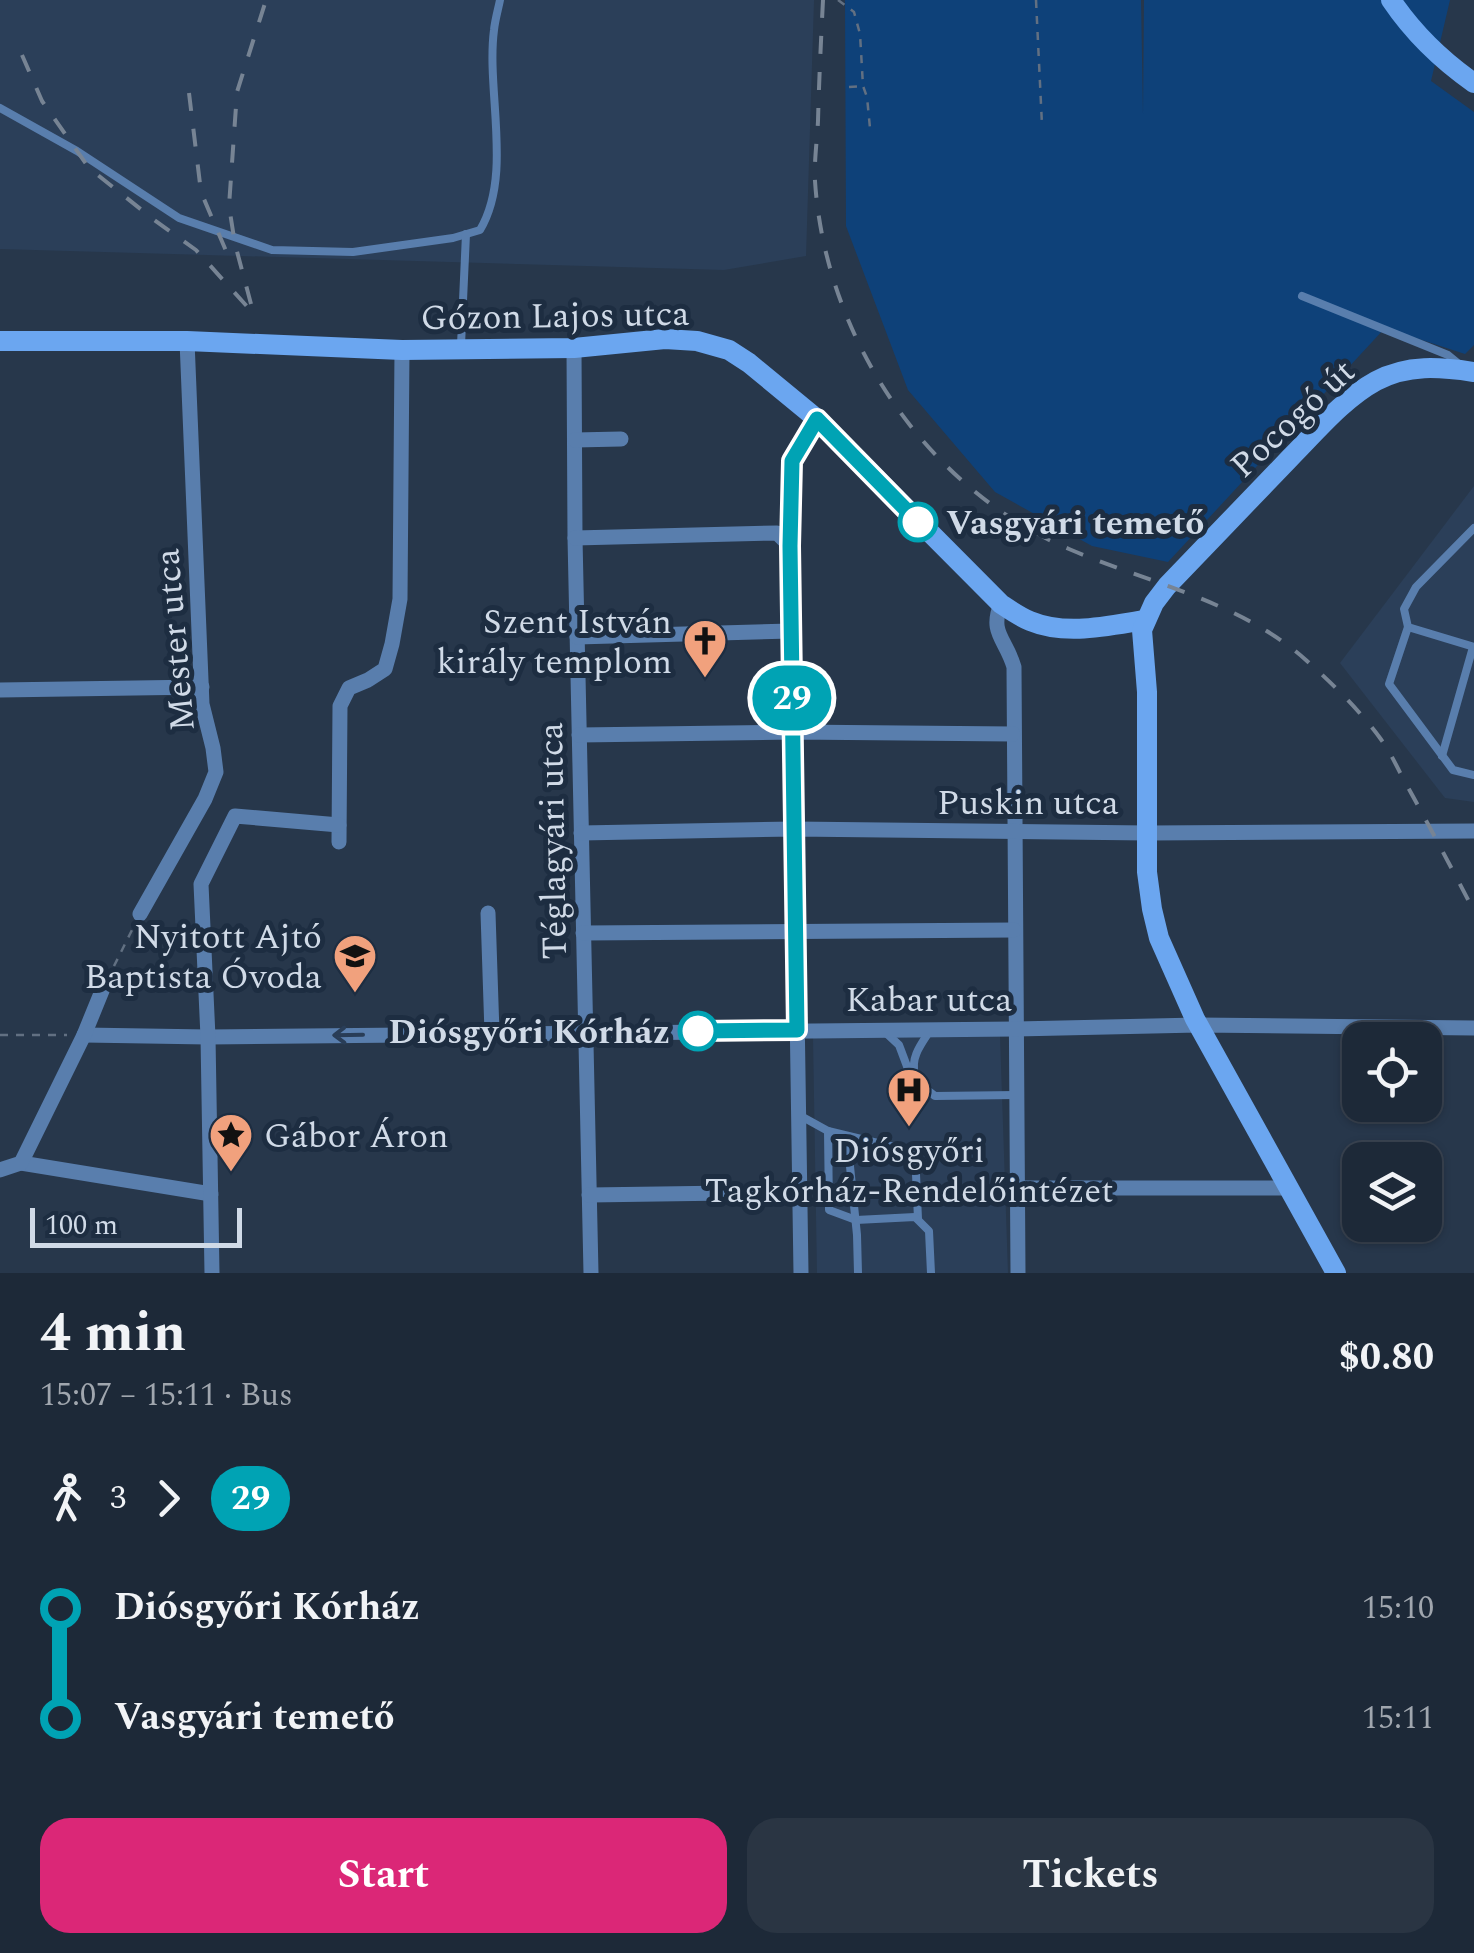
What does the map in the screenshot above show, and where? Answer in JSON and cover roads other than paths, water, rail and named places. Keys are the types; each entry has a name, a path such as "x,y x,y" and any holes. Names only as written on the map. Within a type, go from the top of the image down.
{"street":[{"path":"1391,0 1435,53 1474,83"},
{"name":"Gózon Lajos utca","path":"0,341 186,341 402,350 574,348 665,338 698,342 729,350 749,362 817,419 1001,604 1030,621 1057,628 1090,629 1144,620"},
{"name":"Mester utca","path":"140,914 205,799 216,772 202,704 186,341"},
{"name":"Téglagyári utca","path":"574,348 591,1273"},
{"path":"212,1273 202,884 235,816 339,834 340,706 349,688 385,669 400,600 402,350"},
{"name":"Pocogó út","path":"1144,620 1167,586 1311,436 1360,392 1376,381 1415,368 1470,371"},
{"path":"801,1273 790,546 792,461 817,419"},
{"path":"574,440 621,439"},
{"path":"575,538 776,533 790,546"},
{"path":"1001,604 995,627 1014,667 1018,1273"},
{"path":"1144,620 1148,872 1159,938 1198,1025 1336,1273"},
{"path":"577,637 791,631"},
{"path":"0,690 202,687"},
{"path":"579,734 1013,734"},
{"name":"Puskin utca","path":"582,833 1474,830"},
{"path":"488,913 492,1033"},
{"path":"584,933 1014,930"},
{"path":"20,1163 84,1034 106,980"},
{"name":"Kabar utca","path":"84,1034 208,1036 1198,1025 1474,1028"},
{"path":"0,1170 20,1163 211,1194"},
{"path":"1017,1188 1288,1188"},
{"path":"589,1195 799,1192"}],"lane":[{"path":"0,108 77,151 178,218 272,250 353,252 466,234 480,230 489,215 496,161 493,32 500,0"},
{"path":"461,350 466,234"},
{"path":"1302,296 1448,355 1470,371"},
{"path":"1473,531 1416,587 1404,609 1408,627 1388,684 1452,770 1474,775"},
{"path":"1408,627 1473,647 1442,756"},
{"path":"883,1030 899,1045 918,1083 935,1096 1016,1095"},
{"path":"918,1083 913,1066 932,1030"},
{"path":"798,1114 828,1132 914,1152 918,1220"},
{"path":"828,1132 828,1210 856,1220 915,1217 930,1231 931,1273"},
{"path":"847,1137 858,1273"}],"railway":[{"path":"251,304 229,206 237,92 266,0"},
{"path":"823,0 815,174 823,239 839,295 862,349 892,400 928,447 970,488 1017,522 1069,549 1254,623 1307,661 1355,708 1384,744 1474,911"},
{"path":"22,55 42,101 89,168 196,250 253,313"},
{"path":"189,93 201,192 229,258"}],"place":[{"name":"Vasgyári temető","path":"918,522"},
{"name":"Szent István király templom","path":"705,679"},
{"name":"Nyitott Ajtó Baptista Óvoda","path":"355,994"},
{"name":"Diósgyőri Kórház","path":"698,1031"},
{"name":"Diósgyőri Tagkórház-Rendelőintézet","path":"909,1128"},
{"name":"Gábor Áron","path":"231,1173"}]}
